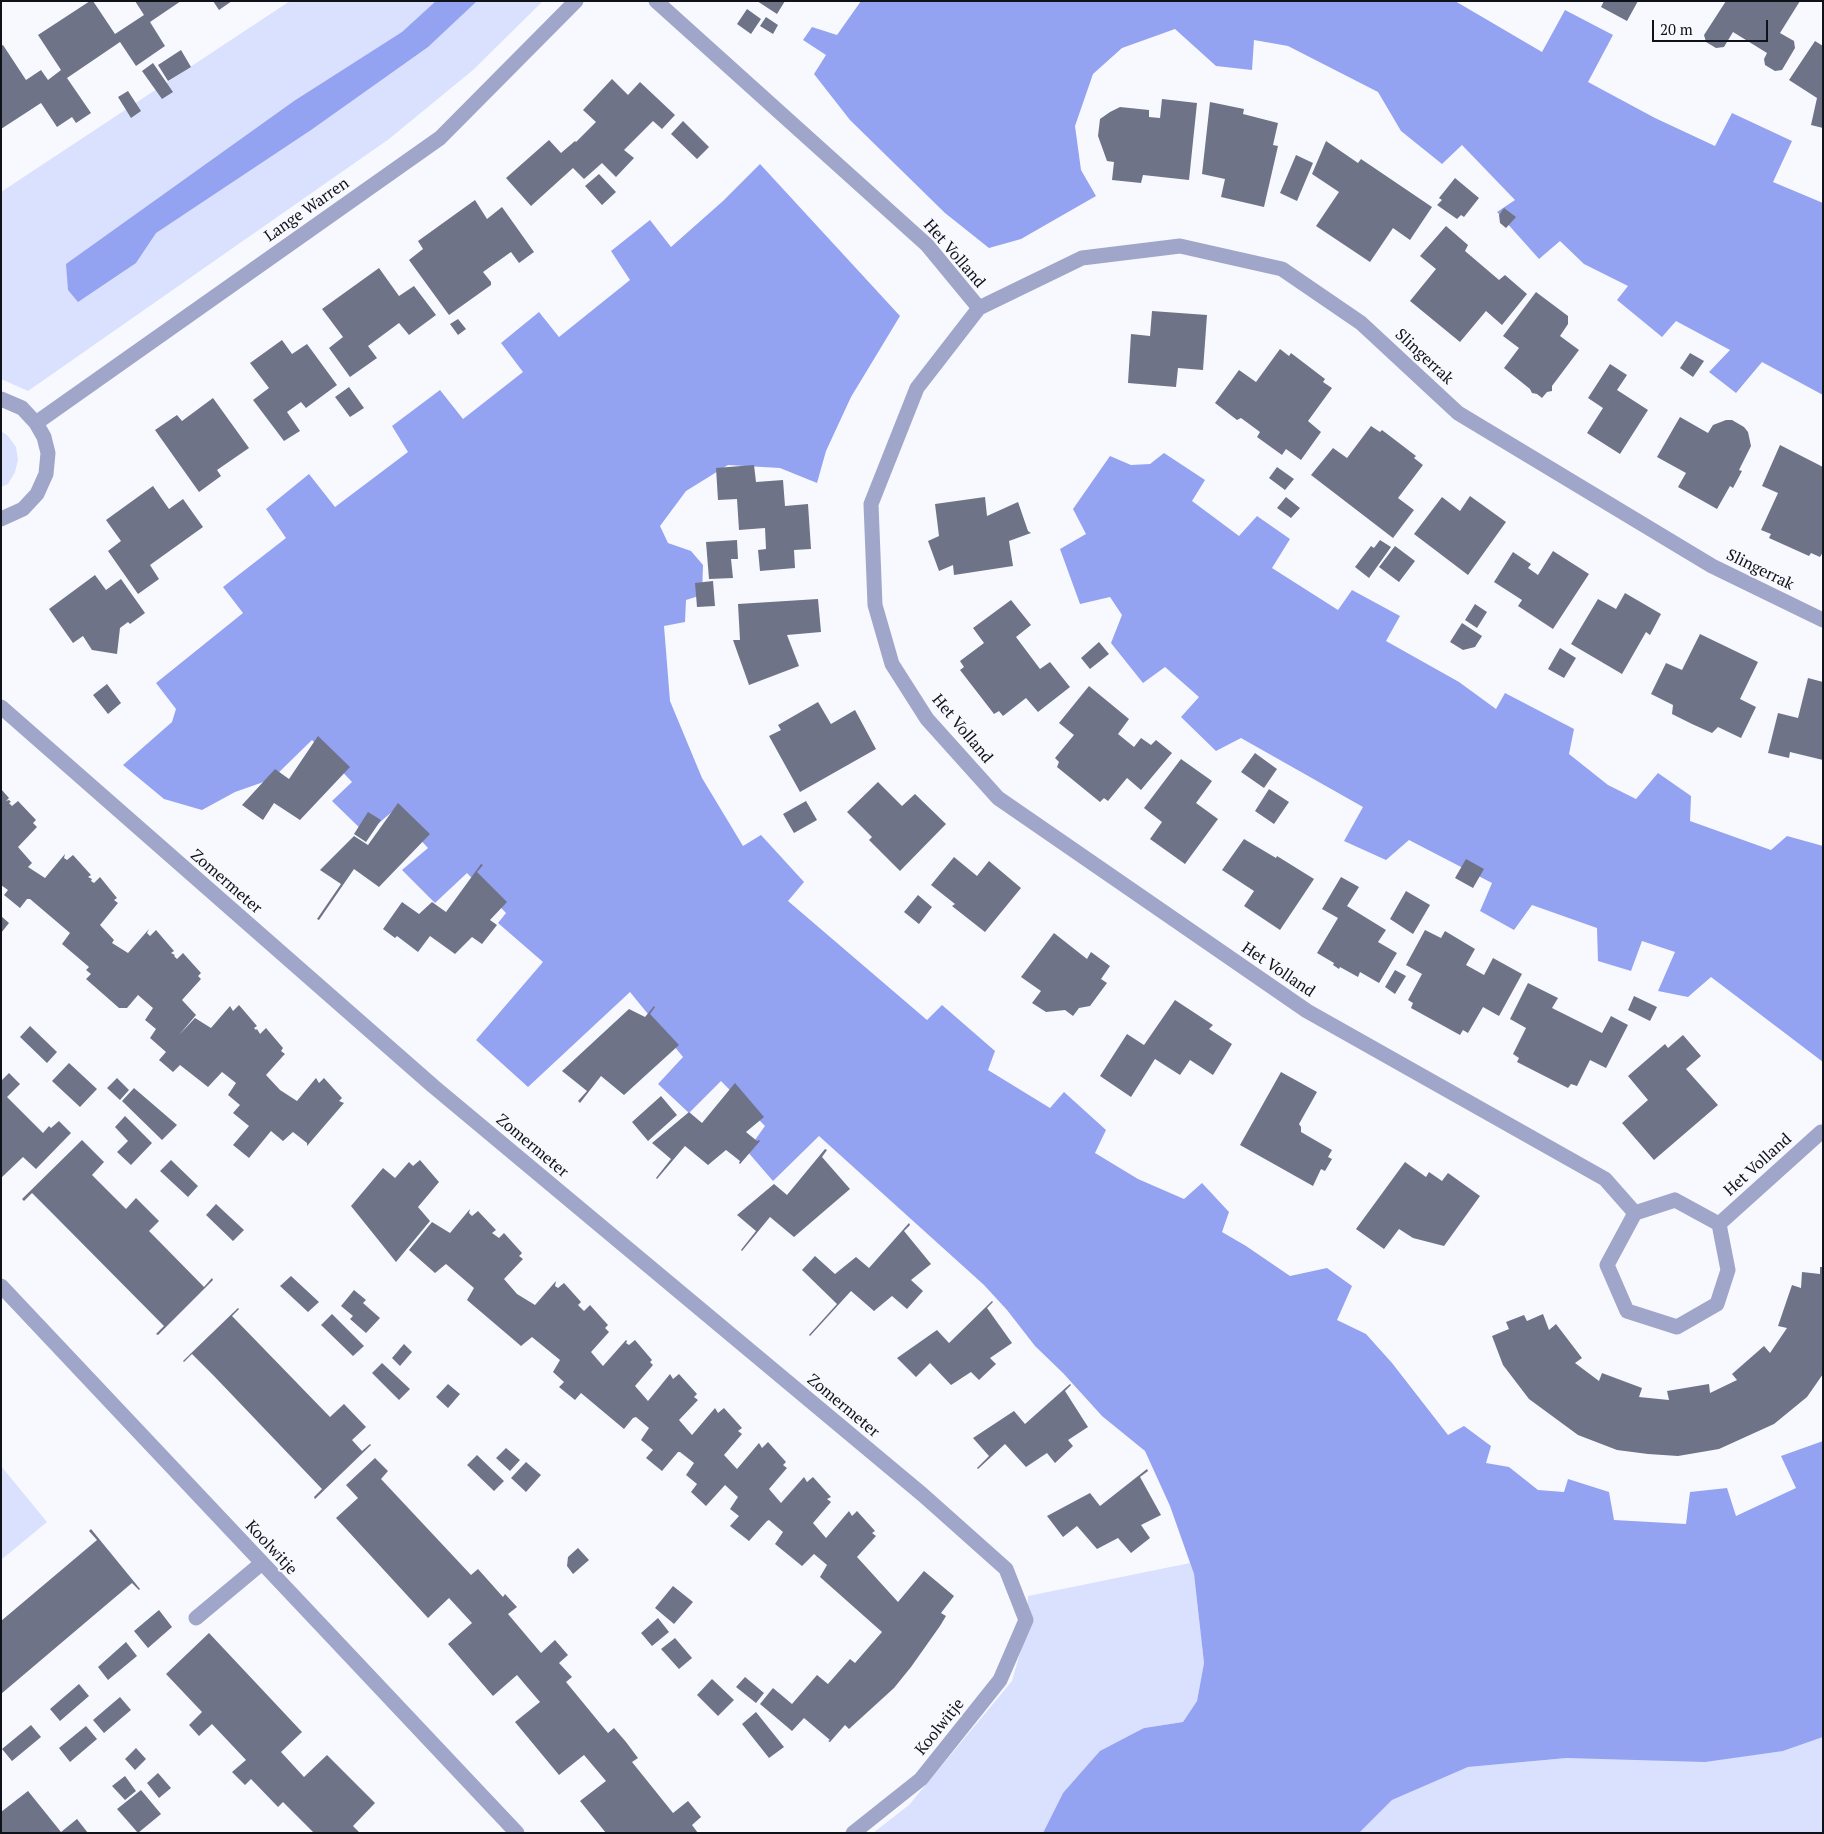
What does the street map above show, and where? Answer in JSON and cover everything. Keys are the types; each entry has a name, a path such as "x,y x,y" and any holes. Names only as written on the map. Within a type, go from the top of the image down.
{"street":[{"name":"Lange Warren","path":"36,423 440,138 576,1"},
{"name":"Het Volland","path":"656,1 927,245 978,308 917,388 871,504 875,605 892,664 927,719 998,798 1307,1011 1604,1179 1635,1213"},
{"name":"Slingerrak","path":"978,308 1082,258 1180,246 1282,269 1361,323 1458,412 1712,566 1823,620"},
{"path":"1,399 22,408 36,423 44,437 48,453 46,474 37,494 23,509 1,519"},
{"name":"Zomermeter","path":"1,707 433,1086 923,1495 1006,1569 1026,1620"},
{"name":"Het Volland","path":"1719,1224 1821,1132"},
{"path":"1674,1200 1719,1224 1728,1270 1718,1304 1677,1327 1627,1311 1607,1266 1635,1213 1674,1200"},
{"name":"Koolwitje","path":"1,1286 517,1833"},
{"path":"196,1618 262,1563"},
{"name":"Koolwitje","path":"853,1833 921,1779 1000,1680 1026,1620"}],"shaded area":[{"path":"290,1 543,1 473,70 389,139 28,391 1,379 1,192"},
{"path":"1,431 8,436 16,447 18,460 15,472 8,484 1,487"},
{"path":"1,1466 47,1522 1,1560"},
{"path":"1190,1563 1194,1574 1204,1663 1197,1701 1183,1722 1144,1728 1063,1793 1043,1833 873,1833 909,1805 1012,1681 1026,1632 1028,1596"},
{"path":"1823,1737 1823,1833 1359,1833 1392,1800 1468,1767 1567,1758 1783,1751"}],"water":[{"path":"436,1 477,1 428,47 311,130 156,233 136,263 78,302 68,290 66,264 294,101 402,32"},
{"path":"861,1 1455,1 1542,52 1565,10 1613,35 1588,82 1655,118 1715,146 1732,113 1792,141 1773,182 1823,203 1823,395 1762,362 1736,393 1709,372 1730,350 1676,321 1662,337 1617,300 1628,286 1584,264 1560,241 1539,259 1497,212 1515,200 1462,145 1442,164 1401,131 1378,92 1288,46 1254,40 1252,70 1216,66 1175,29 1122,48 1093,74 1075,126 1081,170 1096,196 1021,239 989,248 945,213 850,120 814,74 826,55 803,40 812,27 837,35"},
{"path":"760,164 900,316 851,397 826,451 817,483 780,468 728,465 686,491 660,526 668,543 691,551 703,565 702,595 686,600 685,622 664,626 670,701 702,778 743,846 761,835 804,882 788,901 927,1020 942,1005 995,1051 988,1070 1050,1108 1064,1092 1106,1130 1095,1153 1138,1179 1184,1199 1202,1183 1229,1212 1222,1232 1290,1276 1327,1268 1352,1286 1337,1320 1366,1334 1392,1363 1448,1435 1464,1426 1491,1446 1486,1463 1509,1467 1538,1490 1564,1492 1568,1479 1609,1492 1614,1520 1686,1524 1690,1492 1727,1488 1736,1516 1796,1488 1781,1456 1823,1441 1823,1737 1783,1751 1705,1762 1567,1758 1468,1767 1392,1800 1359,1833 1043,1833 1063,1793 1100,1751 1144,1728 1183,1722 1197,1701 1204,1663 1194,1574 1170,1506 1145,1451 1102,1416 1063,1373 1035,1346 1007,1310 984,1285 819,1136 773,1181 747,1151 765,1126 721,1081 689,1113 658,1084 683,1057 630,992 528,1087 476,1040 543,962 498,923 506,913 467,873 435,903 402,870 428,848 393,811 366,834 332,801 352,782 312,740 272,779 235,792 202,810 164,799 123,765 172,722 176,709 156,683 243,613 223,587 286,538 266,509 309,474 335,507 408,452 392,426 440,390 463,419 523,372 501,343 539,312 559,337 630,280 611,251 650,220 671,247 723,201"},
{"path":"1164,453 1205,480 1192,501 1239,536 1257,516 1290,539 1272,568 1338,610 1352,590 1400,616 1386,641 1459,682 1496,709 1505,693 1574,729 1569,754 1608,785 1636,799 1658,773 1691,796 1690,821 1771,850 1787,836 1823,846 1823,1062 1711,977 1688,997 1658,991 1675,952 1642,941 1631,971 1598,961 1597,928 1532,905 1514,930 1480,911 1492,883 1409,840 1386,860 1344,841 1363,807 1241,738 1216,751 1181,717 1199,697 1165,667 1143,683 1111,643 1122,615 1110,597 1080,604 1060,549 1086,534 1073,509 1110,456 1131,465 1150,464"}],"building":[{"path":"90,1 93,1 115,34 144,15 135,1 181,1 150,22 165,46 136,66 120,42 67,78 91,113 76,123 72,117 57,127 41,103 1,129 1,46 3,45 26,80 41,70 48,80 61,70 38,35"},
{"path":"213,1 232,1 219,10"},
{"path":"757,1 785,1 777,14"},
{"path":"1604,1 1638,1 1627,21 1601,7"},
{"path":"1726,1 1800,1 1780,33 1794,41 1795,48 1782,70 1775,71 1765,65 1764,59 1767,53 1733,32 1724,47 1716,48 1706,42 1704,35"},
{"path":"747,9 761,19 751,34 737,24"},
{"path":"766,17 778,25 773,34 760,26"},
{"path":"1815,41 1823,46 1823,128 1811,125 1817,98 1789,80"},
{"path":"181,50 191,67 168,81 158,65"},
{"path":"153,63 173,92 162,99 142,71"},
{"path":"612,79 628,95 640,82 675,115 662,129 653,121 624,150 634,158 616,177 602,163 584,179 573,168 531,206 506,178 549,140 561,153 576,142 596,122 583,110"},
{"path":"128,91 141,111 131,118 118,97"},
{"path":"1162,99 1197,103 1189,180 1143,175 1141,183 1112,180 1114,162 1107,161 1098,136 1100,119 1120,107 1149,110 1149,117 1160,118"},
{"path":"1210,102 1244,109 1243,114 1278,123 1273,145 1278,146 1264,207 1221,197 1225,179 1202,174"},
{"path":"683,121 709,147 697,159 671,134"},
{"path":"1326,141 1358,163 1361,159 1432,207 1410,240 1393,228 1370,262 1316,226 1339,192 1312,174"},
{"path":"1296,155 1313,163 1297,201 1280,193"},
{"path":"599,174 616,192 602,205 585,186"},
{"path":"1455,178 1479,198 1464,217 1461,215 1457,219 1437,205 1442,200 1439,198"},
{"path":"475,200 487,219 502,207 534,252 519,263 511,252 483,272 491,282 491,285 449,315 409,260 423,249 418,241"},
{"path":"1504,208 1516,217 1506,228 1500,223 1499,215"},
{"path":"1446,226 1468,245 1465,251 1499,280 1505,275 1527,294 1502,325 1486,311 1460,342 1410,301 1436,269 1420,256"},
{"path":"379,268 399,296 414,286 436,315 409,335 399,323 368,346 377,358 350,377 329,348 343,337 322,309"},
{"path":"1536,292 1568,316 1568,324 1560,336 1579,350 1552,386 1552,391 1547,392 1542,398 1532,393 1530,389 1504,368 1519,348 1503,336"},
{"path":"1152,311 1207,315 1203,370 1178,368 1176,387 1128,383 1131,334 1150,336"},
{"path":"458,319 466,329 458,335 450,324"},
{"path":"282,340 292,354 307,344 337,385 306,408 301,402 287,412 300,431 284,441 253,400 269,388 250,363"},
{"path":"1280,349 1289,356 1291,353 1325,379 1323,382 1332,388 1308,421 1321,432 1301,460 1286,449 1282,455 1257,437 1260,432 1241,418 1237,420 1215,403 1239,370 1256,382"},
{"path":"1690,353 1704,361 1693,377 1680,368"},
{"path":"1610,364 1627,375 1617,390 1648,410 1620,454 1587,433 1603,408 1588,398"},
{"path":"349,387 364,408 350,417 335,397"},
{"path":"213,398 249,448 217,470 221,476 199,492 155,430 177,415 182,421"},
{"path":"1680,417 1708,433 1713,425 1726,420 1732,420 1744,427 1748,432 1751,446 1739,470 1742,471 1733,488 1730,486 1717,509 1678,487 1686,473 1657,457"},
{"path":"1371,426 1380,432 1382,430 1416,456 1414,458 1423,465 1398,498 1414,510 1393,538 1311,475 1333,448 1347,458"},
{"path":"1780,445 1823,467 1823,552 1820,557 1811,553 1809,556 1769,538 1771,534 1761,530 1778,493 1762,486"},
{"path":"754,465 756,482 783,480 785,506 808,504 811,549 794,550 795,568 760,571 758,550 766,549 765,528 739,530 737,499 718,500 716,468"},
{"path":"1277,467 1294,479 1285,490 1269,478"},
{"path":"153,486 169,509 183,499 203,527 150,565 159,579 138,594 108,551 121,541 106,520"},
{"path":"1470,496 1506,522 1468,575 1414,534 1442,497 1460,511"},
{"path":"985,497 987,516 1018,502 1028,531 1031,533 1009,541 1013,566 954,575 953,565 939,571 928,541 939,536 935,504"},
{"path":"1286,497 1300,508 1291,518 1277,508"},
{"path":"737,540 738,559 731,559 733,578 709,579 706,542"},
{"path":"1380,540 1391,547 1369,578 1355,567 1371,546 1374,548"},
{"path":"1395,546 1415,561 1399,582 1379,567"},
{"path":"1553,551 1589,574 1553,629 1518,606 1522,600 1494,582 1513,552 1531,564 1528,568 1538,575"},
{"path":"95,575 106,590 121,579 145,613 130,624 128,622 120,628 117,654 92,650 83,636 73,643 49,609"},
{"path":"713,581 715,606 697,607 695,583"},
{"path":"1625,593 1661,614 1650,635 1646,632 1622,674 1571,644 1598,599 1616,609"},
{"path":"818,599 821,632 787,635 799,666 749,685 733,640 740,640 738,604"},
{"path":"1011,600 1031,625 1016,637 1040,669 1050,662 1070,687 1038,712 1026,698 1003,716 999,711 994,714 960,670 964,667 960,661 984,643 973,628"},
{"path":"1475,604 1487,612 1477,628 1465,620"},
{"path":"1462,623 1482,636 1475,647 1463,650 1450,642"},
{"path":"1700,634 1758,662 1740,699 1756,707 1741,738 1718,727 1712,733 1692,724 1672,714 1673,705 1651,694 1666,663 1682,670"},
{"path":"1099,642 1109,654 1090,669 1081,658"},
{"path":"1560,648 1576,658 1564,678 1548,669"},
{"path":"1808,678 1823,682 1823,760 1790,752 1789,758 1768,753 1778,713 1798,718"},
{"path":"107,684 121,703 108,714 93,695"},
{"path":"1089,686 1129,719 1118,734 1134,747 1141,738 1151,745 1156,740 1172,753 1141,790 1127,778 1108,801 1104,798 1100,802 1057,767 1059,762 1055,758 1074,735 1059,723"},
{"path":"818,702 831,724 855,710 876,749 800,792 769,736 781,730 778,725"},
{"path":"318,736 350,767 300,820 274,803 263,820 242,805 275,769 289,779"},
{"path":"1255,753 1277,769 1264,788 1241,772"},
{"path":"1181,759 1212,781 1196,803 1218,819 1185,864 1150,839 1162,822 1144,808"},
{"path":"878,782 902,806 915,794 946,824 900,871 869,840 872,837 847,812"},
{"path":"1,789 9,798 6,801 9,800 12,806 18,801 36,820 33,823 37,827 18,847 32,863 28,867 45,878 65,854 64,858 67,860 73,855 91,875 88,877 92,879 91,881 94,883 100,877 117,898 114,900 118,903 100,925 114,940 112,943 128,953 149,929 147,933 150,936 156,930 174,951 171,953 177,959 183,953 201,973 198,976 201,979 182,1000 196,1015 179,1035 195,1018 211,1028 230,1006 233,1011 239,1005 257,1026 254,1028 260,1034 266,1028 283,1048 281,1051 285,1054 266,1075 280,1090 297,1101 316,1078 319,1083 324,1078 342,1098 339,1101 344,1103 307,1146 307,1143 293,1132 283,1141 271,1131 249,1158 233,1145 249,1126 233,1113 240,1105 228,1095 236,1083 222,1072 208,1087 180,1065 173,1072 159,1060 166,1052 150,1038 156,1029 145,1020 153,1008 138,995 127,1008 119,1008 86,979 91,974 86,970 89,967 62,944 70,933 30,899 27,899 20,908 4,895 8,890 1,885"},
{"path":"1269,789 1289,802 1274,824 1255,811"},
{"path":"806,801 817,820 794,833 783,814"},
{"path":"398,803 430,834 379,887 354,869 319,920 317,919 341,884 320,870 354,836 368,845"},
{"path":"368,812 381,820 366,842 354,834"},
{"path":"1244,839 1276,858 1277,856 1314,879 1280,930 1244,906 1254,891 1222,870"},
{"path":"954,857 977,876 989,861 1021,888 985,932 952,906 955,904 931,885"},
{"path":"1466,859 1484,869 1473,888 1455,878"},
{"path":"481,864 483,865 477,872 507,902 490,920 497,925 482,944 472,937 455,954 430,936 418,952 397,936 395,938 383,929 402,902 419,914 432,902 446,912"},
{"path":"1341,877 1359,887 1347,906 1386,930 1378,942 1397,953 1379,983 1360,972 1358,977 1340,967 1339,969 1333,965 1334,963 1317,953 1338,918 1322,909"},
{"path":"1406,891 1430,905 1413,934 1390,919"},
{"path":"918,895 932,907 919,924 904,912"},
{"path":"1,916 9,923 1,933"},
{"path":"1425,930 1441,938 1445,931 1475,949 1466,965 1484,975 1493,958 1522,974 1499,1016 1483,1007 1468,1033 1463,1030 1460,1035 1411,1008 1413,1003 1408,1000 1422,974 1406,965"},
{"path":"1054,933 1087,959 1091,952 1110,966 1101,979 1107,983 1090,1006 1079,1008 1073,1016 1065,1010 1046,1012 1032,1003 1041,991 1021,977"},
{"path":"1395,970 1406,976 1395,994 1385,987"},
{"path":"1528,983 1558,998 1552,1008 1602,1033 1611,1016 1628,1025 1606,1068 1590,1060 1577,1086 1571,1084 1568,1088 1517,1062 1519,1058 1513,1054 1526,1028 1510,1019"},
{"path":"1634,996 1657,1007 1650,1021 1628,1010"},
{"path":"1175,1000 1213,1025 1209,1029 1232,1044 1213,1075 1190,1060 1180,1075 1155,1059 1131,1097 1100,1076 1127,1034 1144,1045"},
{"path":"654,1006 650,1014 679,1045 624,1095 601,1076 580,1103 578,1101 587,1091 562,1071 629,1009 645,1017"},
{"path":"30,1026 57,1052 47,1063 20,1037"},
{"path":"1683,1035 1701,1056 1686,1069 1718,1105 1654,1160 1622,1123 1648,1100 1628,1076 1665,1044 1668,1048"},
{"path":"69,1063 97,1089 80,1107 52,1081"},
{"path":"1281,1072 1317,1092 1299,1124 1301,1132 1332,1150 1328,1157 1332,1159 1325,1171 1321,1169 1313,1186 1240,1145"},
{"path":"9,1073 20,1084 7,1097 43,1133 49,1126 51,1128 59,1121 71,1133 36,1169 23,1157 1,1178 1,1081"},
{"path":"117,1078 129,1090 120,1100 107,1088"},
{"path":"735,1083 764,1117 746,1132 757,1141 760,1141 740,1164 740,1161 726,1150 708,1165 685,1146 657,1179 671,1159 652,1143 689,1112 702,1123"},
{"path":"134,1088 177,1125 162,1140 122,1101"},
{"path":"661,1096 677,1115 648,1141 632,1122"},
{"path":"125,1116 152,1143 131,1165 117,1152 128,1141 115,1127"},
{"path":"82,1140 104,1162 92,1175 126,1209 136,1198 159,1221 149,1231 204,1287 212,1278 213,1280 158,1335 156,1334 164,1326 32,1193 24,1201 22,1199"},
{"path":"825,1149 827,1150 822,1157 850,1189 794,1237 770,1217 742,1251 756,1231 737,1215 774,1184 787,1195"},
{"path":"171,1160 198,1186 188,1197 160,1171"},
{"path":"420,1160 439,1182 418,1207 430,1221 396,1262 351,1206 383,1168 395,1178 409,1162 413,1166"},
{"path":"1405,1162 1426,1177 1429,1172 1442,1181 1448,1173 1480,1196 1444,1246 1413,1238 1399,1229 1384,1249 1356,1229"},
{"path":"216,1204 244,1230 233,1241 206,1215"},
{"path":"470,1209 469,1213 472,1216 478,1211 496,1230 492,1233 499,1238 504,1233 522,1253 519,1256 523,1259 504,1279 517,1294 535,1305 556,1281 555,1286 558,1288 564,1283 581,1302 578,1305 584,1311 590,1305 608,1325 605,1328 609,1332 591,1352 603,1366 626,1340 626,1343 629,1345 635,1340 652,1360 650,1362 653,1365 635,1386 648,1401 670,1374 673,1379 679,1374 697,1394 694,1397 698,1400 679,1420 692,1435 715,1408 718,1413 724,1408 742,1428 738,1431 742,1434 724,1455 737,1469 759,1443 762,1448 768,1442 786,1462 783,1465 787,1468 769,1489 781,1503 804,1477 807,1482 813,1477 831,1497 827,1499 831,1502 813,1523 826,1538 849,1511 852,1516 857,1511 875,1531 872,1533 876,1536 857,1557 898,1602 924,1571 954,1596 941,1613 946,1616 940,1626 911,1667 894,1688 849,1729 845,1725 830,1742 804,1718 792,1731 760,1704 773,1688 792,1704 817,1675 828,1684 850,1659 855,1663 882,1632 820,1577 827,1565 814,1554 802,1566 775,1544 783,1532 769,1520 749,1541 730,1526 739,1516 730,1509 738,1497 725,1485 706,1506 691,1492 697,1484 686,1475 694,1463 678,1452 662,1471 646,1458 653,1450 641,1440 649,1428 636,1417 624,1429 581,1393 575,1400 559,1387 564,1382 553,1372 560,1360 532,1337 521,1346 467,1300 474,1288 446,1264 435,1273 409,1250 432,1222 450,1233"},
{"path":"909,1223 910,1225 904,1231 931,1264 911,1280 923,1291 907,1309 892,1296 874,1311 851,1291 810,1336 837,1304 802,1270 815,1256 835,1274 856,1257 869,1268"},
{"path":"1820,1267 1823,1267 1823,1374 1807,1397 1774,1424 1719,1449 1678,1456 1648,1454 1617,1450 1578,1435 1529,1399 1503,1365 1492,1336 1509,1329 1506,1322 1524,1315 1527,1321 1543,1314 1549,1330 1556,1324 1582,1358 1575,1363 1599,1381 1602,1373 1642,1388 1639,1397 1669,1400 1667,1391 1709,1384 1710,1393 1737,1380 1732,1374 1764,1346 1770,1353 1787,1328 1778,1326 1792,1285 1801,1288 1802,1272 1820,1274"},
{"path":"291,1276 319,1302 308,1312 280,1286"},
{"path":"354,1290 366,1300 363,1303 380,1318 366,1333 350,1319 353,1316 341,1306"},
{"path":"992,1301 987,1308 1012,1343 990,1358 996,1364 979,1380 971,1372 951,1385 930,1363 916,1377 897,1358 937,1330 949,1343"},
{"path":"238,1308 232,1316 330,1417 344,1404 366,1427 352,1440 362,1451 371,1445 315,1499 314,1497 322,1489 214,1376 192,1354 183,1361"},
{"path":"332,1314 364,1346 353,1356 321,1325"},
{"path":"404,1344 412,1352 400,1366 392,1358"},
{"path":"382,1363 410,1389 399,1400 372,1373"},
{"path":"448,1384 460,1394 448,1408 436,1397"},
{"path":"1070,1384 1065,1391 1088,1427 1068,1440 1073,1446 1055,1463 1047,1453 1026,1467 1005,1444 977,1468 989,1456 973,1438 1014,1411 1025,1424"},
{"path":"506,1448 520,1460 510,1471 496,1458"},
{"path":"477,1455 504,1481 494,1491 467,1465"},
{"path":"375,1458 388,1471 381,1479 471,1575 478,1569 503,1597 505,1594 517,1607 508,1614 541,1653 555,1640 568,1655 559,1663 572,1677 566,1682 608,1733 614,1728 626,1742 638,1758 632,1762 673,1813 688,1801 701,1817 692,1825 698,1833 606,1833 580,1801 606,1781 584,1755 559,1775 515,1722 540,1702 517,1675 493,1696 448,1644 472,1623 449,1598 428,1618 336,1518 358,1498 346,1485"},
{"path":"526,1462 541,1475 526,1492 511,1478"},
{"path":"1147,1469 1148,1471 1140,1477 1161,1515 1141,1525 1150,1538 1131,1553 1118,1538 1097,1549 1077,1526 1063,1537 1047,1516 1090,1493 1100,1506"},
{"path":"91,1529 140,1589 132,1583 1,1694 1,1621 97,1540 89,1531"},
{"path":"578,1548 589,1560 573,1574 567,1566 568,1557"},
{"path":"673,1586 693,1602 674,1624 655,1608"},
{"path":"159,1610 172,1627 148,1648 134,1631"},
{"path":"658,1618 669,1632 652,1646 641,1633"},
{"path":"209,1633 302,1732 281,1752 304,1777 327,1755 375,1803 353,1826 360,1833 314,1833 283,1802 278,1807 251,1779 245,1785 232,1772 246,1760 212,1724 199,1736 189,1725 202,1712 166,1674"},
{"path":"675,1638 692,1658 679,1669 661,1649"},
{"path":"126,1642 137,1656 108,1680 98,1667"},
{"path":"745,1677 764,1693 756,1703 736,1687"},
{"path":"712,1679 734,1700 718,1716 697,1695"},
{"path":"79,1684 89,1696 60,1721 50,1709"},
{"path":"120,1697 131,1710 104,1733 93,1720"},
{"path":"756,1712 784,1747 769,1758 742,1724"},
{"path":"31,1725 41,1737 12,1761 2,1749"},
{"path":"86,1726 97,1739 70,1762 59,1748"},
{"path":"136,1748 146,1759 135,1770 125,1759"},
{"path":"158,1773 171,1788 159,1798 147,1783"},
{"path":"125,1776 136,1791 125,1800 112,1786"},
{"path":"141,1790 161,1814 138,1833 117,1809"},
{"path":"28,1791 61,1832 77,1819 88,1833 1,1833 1,1812"}]}
